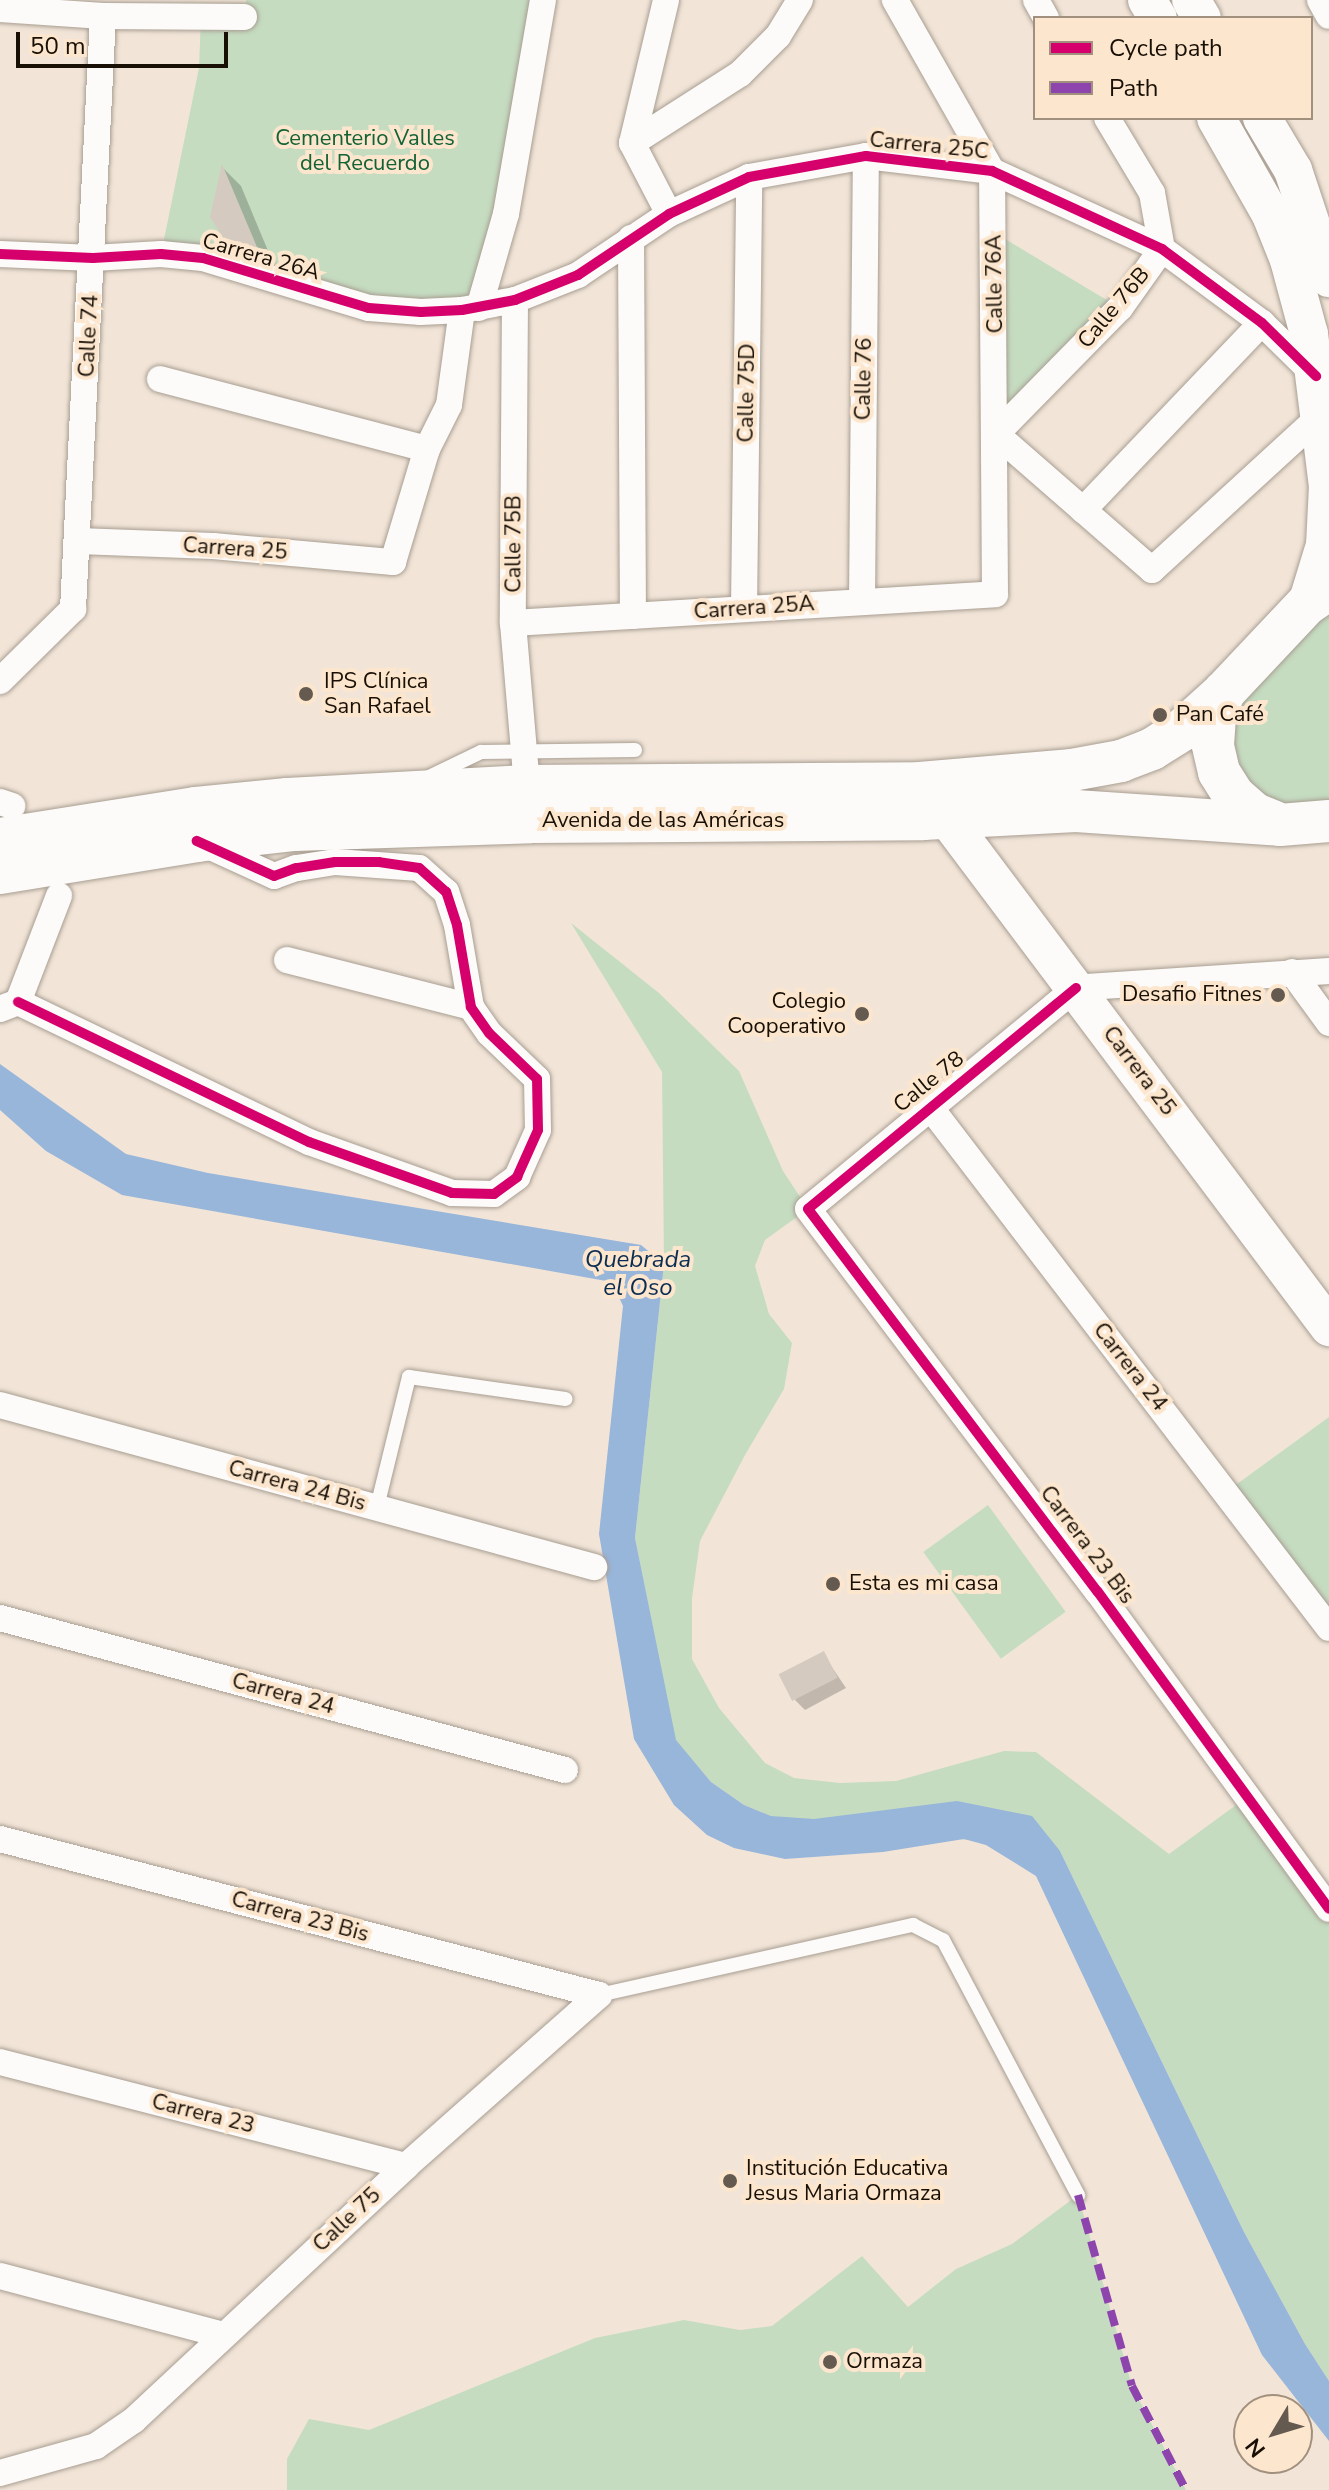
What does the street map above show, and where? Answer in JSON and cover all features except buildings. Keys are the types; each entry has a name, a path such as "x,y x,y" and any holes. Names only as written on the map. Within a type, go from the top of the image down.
{"main road":[{"path":"1217,120 1271,215 1289,260 1299,340 1316,376 1318,418 1328,486 1318,597"},
{"path":"1263,120 1318,209 1329,278"},
{"name":"Avenida de las Américas","path":"4,816 388,796 526,769 920,783 1072,770 1121,761 1152,749 1182,730 1318,597"},
{"path":"1224,692 1215,718 1213,745 1219,772 1234,796 1255,814 1280,825"},
{"name":"Avenida de las Américas","path":"0,873 197,841 294,830 531,822 946,817 1076,811 1280,825 1329,821"},
{"name":"Carrera 25","path":"946,817 1329,1327"}],"street":[{"path":"160,379 427,449 449,405 471,309 506,214 543,0"},
{"path":"666,0 632,143 669,214"},
{"path":"632,143 740,74 778,36 800,0"},
{"name":"Calle 76A","path":"895,0 992,171 995,594"},
{"path":"1320,0 1329,16"},
{"path":"0,9 103,16 141,8 244,17"},
{"name":"Calle 74","path":"0,681 73,609 103,16"},
{"name":"Calle 76B","path":"996,434 1120,308 1162,249 1152,193 1108,120"},
{"name":"Carrera 25C","path":"471,309 515,300 578,275 669,214 749,177 866,156 992,171 1162,249 1262,323 1299,340"},
{"name":"Calle 76","path":"862,602 866,156"},
{"name":"Calle 75D","path":"744,609 749,177"},
{"path":"631,238 633,616"},
{"name":"Carrera 26A","path":"0,254 93,258 135,254 203,258 369,308 421,312 471,309"},
{"name":"Calle 75B","path":"515,300 513,623 526,769"},
{"path":"1083,510 1262,323"},
{"path":"996,434 1152,570 1318,418"},
{"name":"Carrera 25","path":"78,541 213,546 393,562 427,449"},
{"name":"Carrera 25A","path":"513,623 995,594"},
{"path":"59,896 9,1005 309,1142 452,1193 494,1194 517,1177 538,1130 537,1079 489,1033 471,1007 457,925 446,892 419,868 379,862 335,862 296,868 274,876 197,841"},
{"path":"287,960 471,1007"},
{"path":"1076,988 1329,971"},
{"path":"1292,972 1329,1023"},
{"name":"Calle 78","path":"808,1209 1076,988"},
{"name":"Carrera 24","path":"930,1107 1329,1628"},
{"name":"Carrera 23 Bis","path":"808,1209 1089,1580 1329,1909"},
{"name":"Carrera 24 Bis","path":"0,1405 594,1567"},
{"name":"Carrera 24","path":"0,1618 565,1770"},
{"name":"Carrera 23 Bis","path":"0,1839 599,1995"},
{"name":"Calle 75","path":"0,2473 96,2446 134,2420 406,2166 599,1995"},
{"name":"Carrera 23","path":"0,2062 406,2166"},
{"path":"0,2276 223,2335"}],"lane":[{"path":"526,769 635,750"},
{"path":"377,1507 409,1377 565,1399"},
{"path":"599,1995 913,1925 943,1940 1078,2195"}],"green space":[{"name":"Cementerio Valles del Recuerdo","path":"246,0 543,0 479,308 421,312 161,254 199,68 201,16 244,17"},
{"path":"995,233 1120,308 996,434"},
{"path":"1329,589 1329,821 1255,814 1215,718"},
{"path":"571,923 659,993 739,1071 783,1171 808,1209 765,1240 755,1266 769,1314 792,1343 784,1389 700,1541 692,1598 692,1659 719,1708 765,1763 794,1778 840,1783 896,1781 1004,1751 1036,1752 1169,1854 1247,1797 1329,1909 1329,2381 1305,2344 1244,2232 1060,1851 771,1816 744,1805 711,1782 675,1740 635,1538 664,1264 662,1072"},
{"path":"1329,1417 1329,1628 1226,1492"},
{"path":"988,1505 1066,1612 1001,1659 923,1552"},
{"name":"Ormaza","path":"1078,2195 1132,2386 1186,2490 287,2490 287,2459 309,2419 369,2430 595,2338 684,2320 740,2330 772,2326 862,2256 908,2307 956,2269 1012,2244"}],"water":[{"name":"Quebrada el Oso","path":"0,1064 126,1154 208,1173 641,1245 664,1264 635,1538 676,1740 711,1782 744,1805 771,1816 814,1819 957,1801 1032,1816 1060,1851 1244,2232 1305,2344 1329,2381 1329,2441 1313,2420 1313,2394 1292,2394 1262,2355 1036,1876 986,1845 964,1839 883,1852 785,1859 734,1848 707,1835 674,1805 634,1739 599,1534 623,1306 612,1282 122,1195 46,1151 0,1110"}],"marked path":[{"path":"1078,2195 1132,2386 1186,2490"}],"cycle path":[{"path":"0,254 93,258 161,254 203,258 369,308 421,312 462,310 515,300 578,275 669,214 749,177 866,156 992,171 1162,249 1262,323 1316,376"},
{"path":"18,1002 309,1142 452,1193 494,1194 517,1177 538,1130 537,1079 489,1033 471,1007 457,925 446,892 419,868 379,862 335,862 296,868 274,876 197,841"},
{"path":"1076,988 808,1209 1098,1592 1329,1909"}],"place":[{"name":"IPS Clínica San Rafael","path":"306,694"},
{"name":"Pan Café","path":"1160,715"},
{"name":"Desafio Fitnes","path":"1278,995"},
{"name":"Colegio Cooperativo","path":"862,1014"},
{"name":"Esta es mi casa","path":"833,1584"},
{"name":"Institución Educativa Jesus Maria Ormaza","path":"730,2181"},
{"name":"Ormaza","path":"830,2362"}]}
